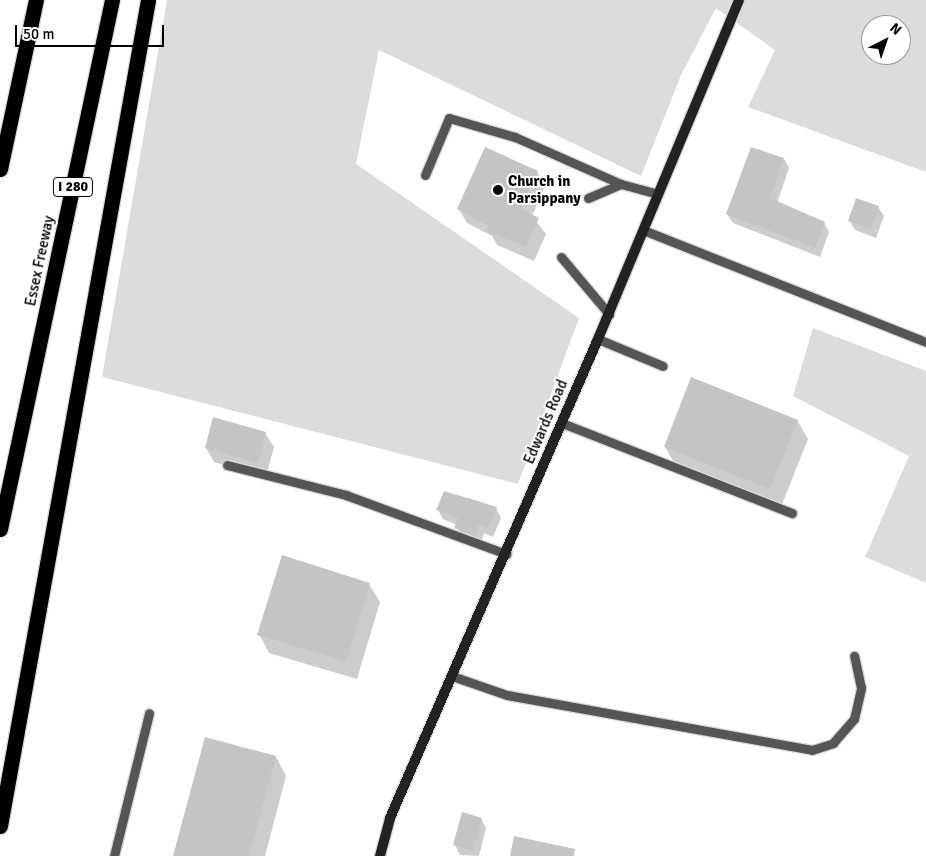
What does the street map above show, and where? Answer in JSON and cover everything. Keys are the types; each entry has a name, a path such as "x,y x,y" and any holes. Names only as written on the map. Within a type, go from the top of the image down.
{"highway":[{"path":"0,169 36,0"},
{"name":"Essex Freeway","path":"0,529 112,0"},
{"path":"0,826 148,0"}],"street":[{"name":"Edwards Road","path":"380,856 390,818 609,314 739,0"}],"lane":[{"path":"425,175 449,118 515,137 621,184 658,194"},
{"path":"588,198 621,184"},
{"path":"643,230 926,342"},
{"path":"561,257 609,314"},
{"path":"598,339 663,366"},
{"path":"562,423 792,514"},
{"path":"227,464 346,495 506,554"},
{"path":"452,676 507,695 812,750 834,743 854,719 860,688 854,656"},
{"path":"114,856 148,713"}],"shaded area":[{"path":"167,0 926,0 926,172 748,107 775,50 716,8 681,75 641,176 379,50 356,164 579,318 518,484 102,377"},
{"path":"813,328 926,371 926,583 865,557 909,456 793,396"}],"building":[{"name":"Church in Parsippany","path":"485,147 538,171 521,209 539,218 526,247 487,231 489,226 457,209"},
{"path":"751,147 784,158 770,198 825,222 815,248 726,214"},
{"path":"856,198 879,206 871,229 848,221"},
{"path":"691,377 798,420 770,489 664,447"},
{"path":"213,417 266,432 258,463 205,448"},
{"path":"444,491 497,507 488,528 479,525 475,536 454,528 458,518 436,510"},
{"path":"282,555 370,583 346,661 257,635"},
{"path":"205,737 276,756 249,856 173,856"},
{"path":"462,812 482,818 473,851 453,845"},
{"path":"514,836 575,849 574,856 510,856"}],"place":[{"name":"Church in Parsippany","path":"498,190"}]}
